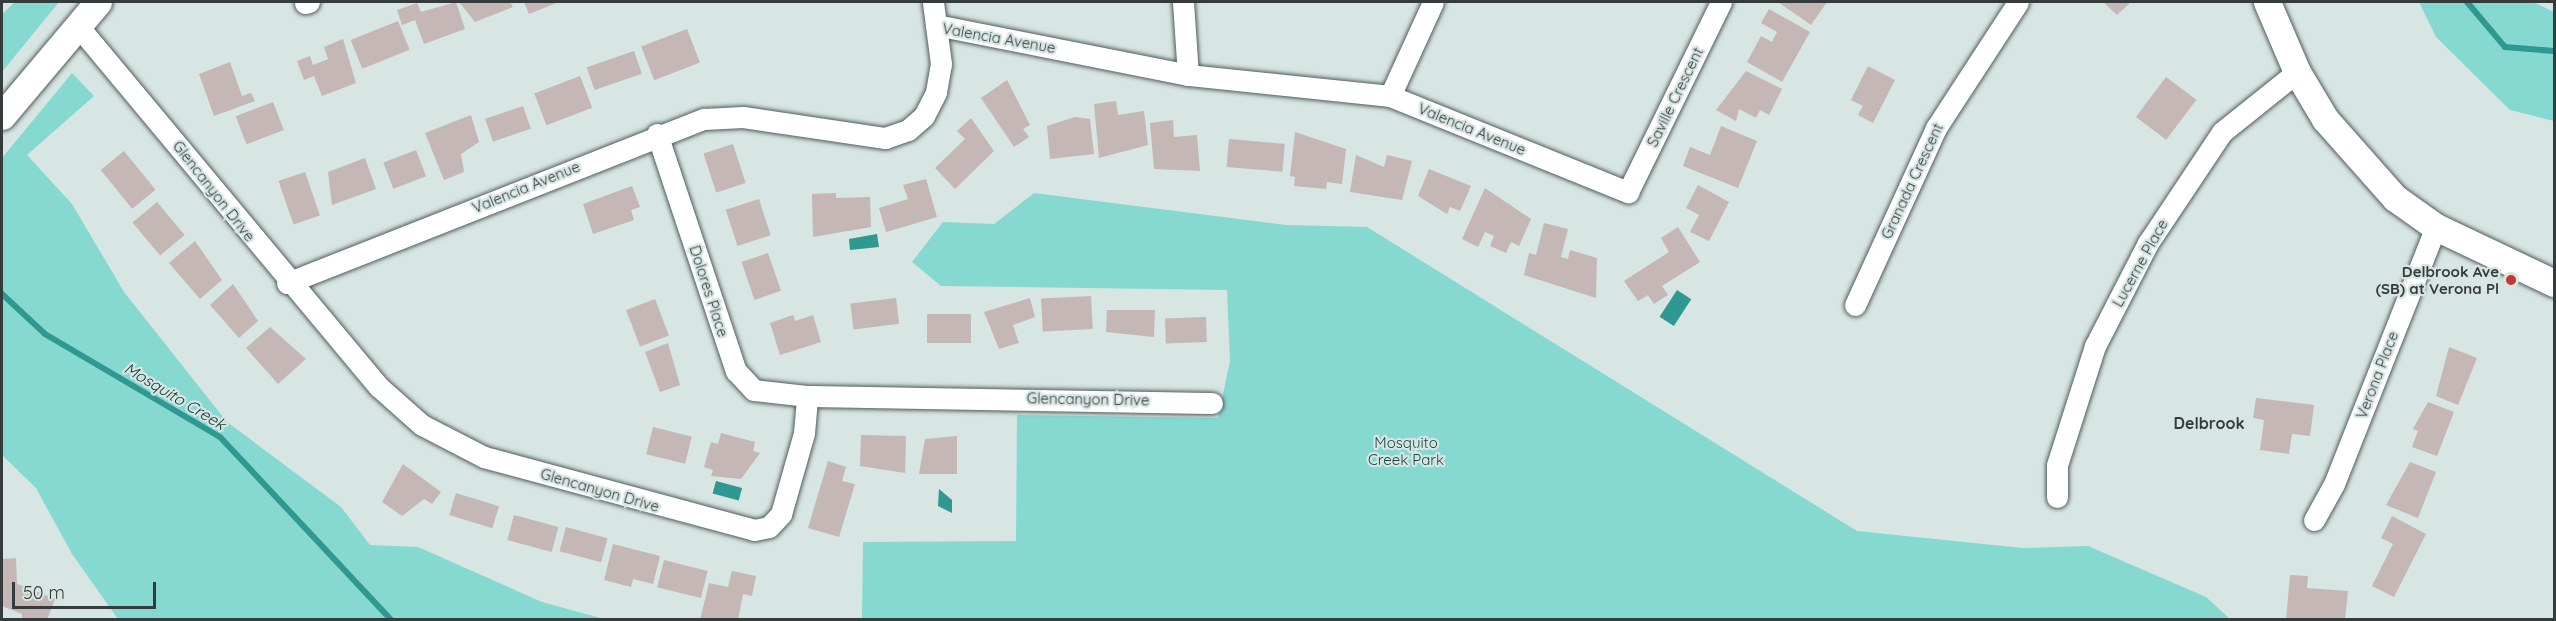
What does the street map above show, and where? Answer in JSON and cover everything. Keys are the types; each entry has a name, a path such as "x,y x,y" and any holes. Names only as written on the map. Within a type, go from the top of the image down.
{"street":[{"path":"2,116 98,2"},
{"path":"933,2 936,25"},
{"path":"1182,2 1188,75"},
{"path":"1390,96 1433,2"},
{"name":"Saville Crescent","path":"1628,192 1721,2"},
{"name":"Granada Crescent","path":"1855,305 1936,128 2018,2"},
{"path":"2267,2 2297,72 2356,159 2394,198 2436,227 2554,283"},
{"name":"Valencia Avenue","path":"287,283 657,134 704,119 743,117 847,135 885,138 908,130 924,116 936,92 941,63 936,25 1188,75 1390,96 1628,192"},
{"name":"Glencanyon Drive","path":"78,26 287,283 379,387 451,444 736,529 768,527 781,514 804,433 807,396 1212,403"},
{"name":"Lucerne Place","path":"2057,497 2058,465 2096,346 2148,243 2223,132 2297,72"},
{"name":"Dolores Place","path":"657,134 736,371 754,390 807,396"},
{"name":"Verona Place","path":"2314,520 2334,484 2436,227"}],"green space":[{"path":"15,2 59,2 2,72 2,14"},
{"path":"2419,2 2533,2 2554,12 2554,121 2510,110 2436,37"},
{"path":"72,73 94,96 27,155 72,204 124,292 227,422 341,507 370,545 418,547 542,602 604,619 118,619 72,554 36,488 2,455 2,158"},
{"name":"Mosquito Creek Park","path":"1034,193 1286,225 1367,227 1857,531 2023,548 2088,546 2206,597 2230,619 862,620 863,542 1016,541 1017,415 1218,418 1230,361 1227,290 941,286 912,262 943,222 994,224"}],"shaded area":[{"path":"877,234 879,247 850,250 849,239"},
{"path":"1677,290 1691,299 1674,326 1660,317"},
{"path":"716,481 742,488 739,501 713,494"},
{"path":"939,489 952,500 952,513 938,506"}],"building":[{"path":"456,2 465,29 424,44 415,20 402,25 397,10 417,3 421,12"},
{"path":"459,2 510,2 513,7 475,22"},
{"path":"524,2 559,2 529,14"},
{"path":"1778,2 1827,2 1811,25"},
{"path":"2103,2 2131,2 2117,15"},
{"path":"1769,9 1810,32 1782,82 1747,62 1761,36 1772,42 1777,32 1761,23"},
{"path":"398,21 410,50 362,69 351,40"},
{"path":"687,29 700,63 654,80 641,47"},
{"path":"343,39 356,83 322,96 314,76 304,80 297,61 310,56 313,65 328,59 324,47"},
{"path":"634,51 642,74 595,90 587,67"},
{"path":"230,62 242,96 251,93 255,101 214,116 199,74"},
{"path":"1868,66 1895,80 1873,123 1858,115 1863,106 1851,100"},
{"path":"1746,71 1782,89 1769,115 1760,110 1756,118 1739,109 1736,121 1716,110"},
{"path":"580,76 592,108 546,125 534,94"},
{"path":"2166,77 2196,100 2166,140 2136,117"},
{"path":"1007,80 1030,125 1023,129 1029,137 1014,147 981,98"},
{"path":"1116,101 1118,115 1144,111 1148,145 1099,158 1094,104"},
{"path":"273,102 284,130 246,144 236,116"},
{"path":"523,106 531,129 493,142 485,119"},
{"path":"471,115 479,142 461,154 464,172 444,180 425,133"},
{"path":"1075,117 1090,119 1094,154 1050,159 1047,126"},
{"path":"971,118 994,151 955,189 935,168 965,139 957,131"},
{"path":"1173,120 1174,137 1197,135 1200,171 1154,169 1150,123"},
{"path":"1721,126 1757,141 1738,188 1683,166 1690,147 1710,155"},
{"path":"1295,132 1346,149 1342,184 1327,182 1326,189 1294,186 1295,177 1290,176"},
{"path":"1229,139 1285,144 1282,172 1227,167"},
{"path":"733,144 746,183 716,193 704,154"},
{"path":"416,150 426,176 393,189 383,163"},
{"path":"124,151 155,190 132,209 101,170"},
{"path":"1356,155 1384,167 1387,155 1412,161 1402,200 1350,192"},
{"path":"365,158 376,189 332,205 328,172"},
{"path":"1429,169 1471,186 1460,211 1450,207 1447,214 1418,196"},
{"path":"305,172 320,215 294,225 279,181"},
{"path":"926,179 937,217 886,232 879,208 908,199 903,185"},
{"path":"1698,185 1729,202 1709,241 1690,232 1699,215 1686,208"},
{"path":"632,186 640,207 631,210 634,220 593,234 583,204"},
{"path":"1485,188 1531,219 1519,246 1511,242 1506,253 1490,246 1494,236 1485,232 1478,247 1462,239"},
{"path":"836,193 836,198 870,197 871,227 813,237 812,194"},
{"path":"759,199 771,235 737,246 726,210"},
{"path":"157,202 185,235 160,256 132,223"},
{"path":"1544,223 1568,229 1561,257 1568,259 1570,250 1597,258 1596,298 1524,275 1529,253 1536,255"},
{"path":"1678,227 1700,262 1662,286 1668,295 1654,304 1648,295 1638,301 1624,281 1669,252 1661,238"},
{"path":"195,241 222,280 200,299 169,263"},
{"path":"768,253 781,291 755,300 742,262"},
{"path":"233,284 258,321 239,338 210,305"},
{"path":"1091,296 1093,329 1043,332 1041,299"},
{"path":"896,298 899,324 854,329 850,304"},
{"path":"1030,298 1035,317 1013,325 1019,343 999,349 984,312"},
{"path":"655,299 669,335 640,347 626,310"},
{"path":"1107,310 1155,310 1154,337 1106,332"},
{"path":"927,314 971,314 971,343 927,343"},
{"path":"793,315 795,321 813,315 821,342 780,355 770,323"},
{"path":"1206,317 1207,342 1166,343 1165,318"},
{"path":"270,327 306,359 278,384 246,348"},
{"path":"668,343 680,385 660,392 645,352"},
{"path":"2449,347 2477,358 2458,405 2436,396"},
{"path":"2256,398 2314,405 2310,436 2292,434 2289,454 2260,450 2264,420 2253,418"},
{"path":"2428,402 2454,412 2437,456 2412,447 2418,431 2413,429"},
{"path":"653,427 692,437 685,464 646,454"},
{"path":"721,433 755,442 753,451 760,453 741,479 711,476 713,470 704,467 711,442 718,444"},
{"path":"861,435 906,436 905,473 860,466"},
{"path":"957,436 957,474 919,474 925,439"},
{"path":"828,461 846,467 842,481 855,484 839,537 808,528"},
{"path":"2410,462 2436,472 2418,518 2386,505"},
{"path":"403,464 441,492 432,504 424,499 402,516 382,502"},
{"path":"456,493 499,506 492,528 449,515"},
{"path":"514,515 558,527 552,552 507,540"},
{"path":"2392,516 2426,534 2394,597 2372,586 2393,544 2381,538"},
{"path":"566,527 608,538 601,562 560,551"},
{"path":"613,544 660,556 653,584 633,579 631,587 604,580"},
{"path":"16,558 17,584 55,599 47,620 22,620 22,614 2,606 2,559"},
{"path":"664,560 708,571 701,598 657,587"},
{"path":"732,571 756,576 752,596 743,594 738,620 700,620 709,583 728,587"},
{"path":"2290,575 2308,576 2307,588 2348,591 2345,620 2286,620"}],"waterway":[{"path":"2467,2 2505,47 2554,51"},
{"name":"Mosquito Creek","path":"2,294 45,334 220,437 391,620"}],"place":[{"name":"Delbrook Ave (SB) at Verona Pl","path":"2511,280"}],"district":[{"name":"Delbrook","path":"2209,423"}]}
